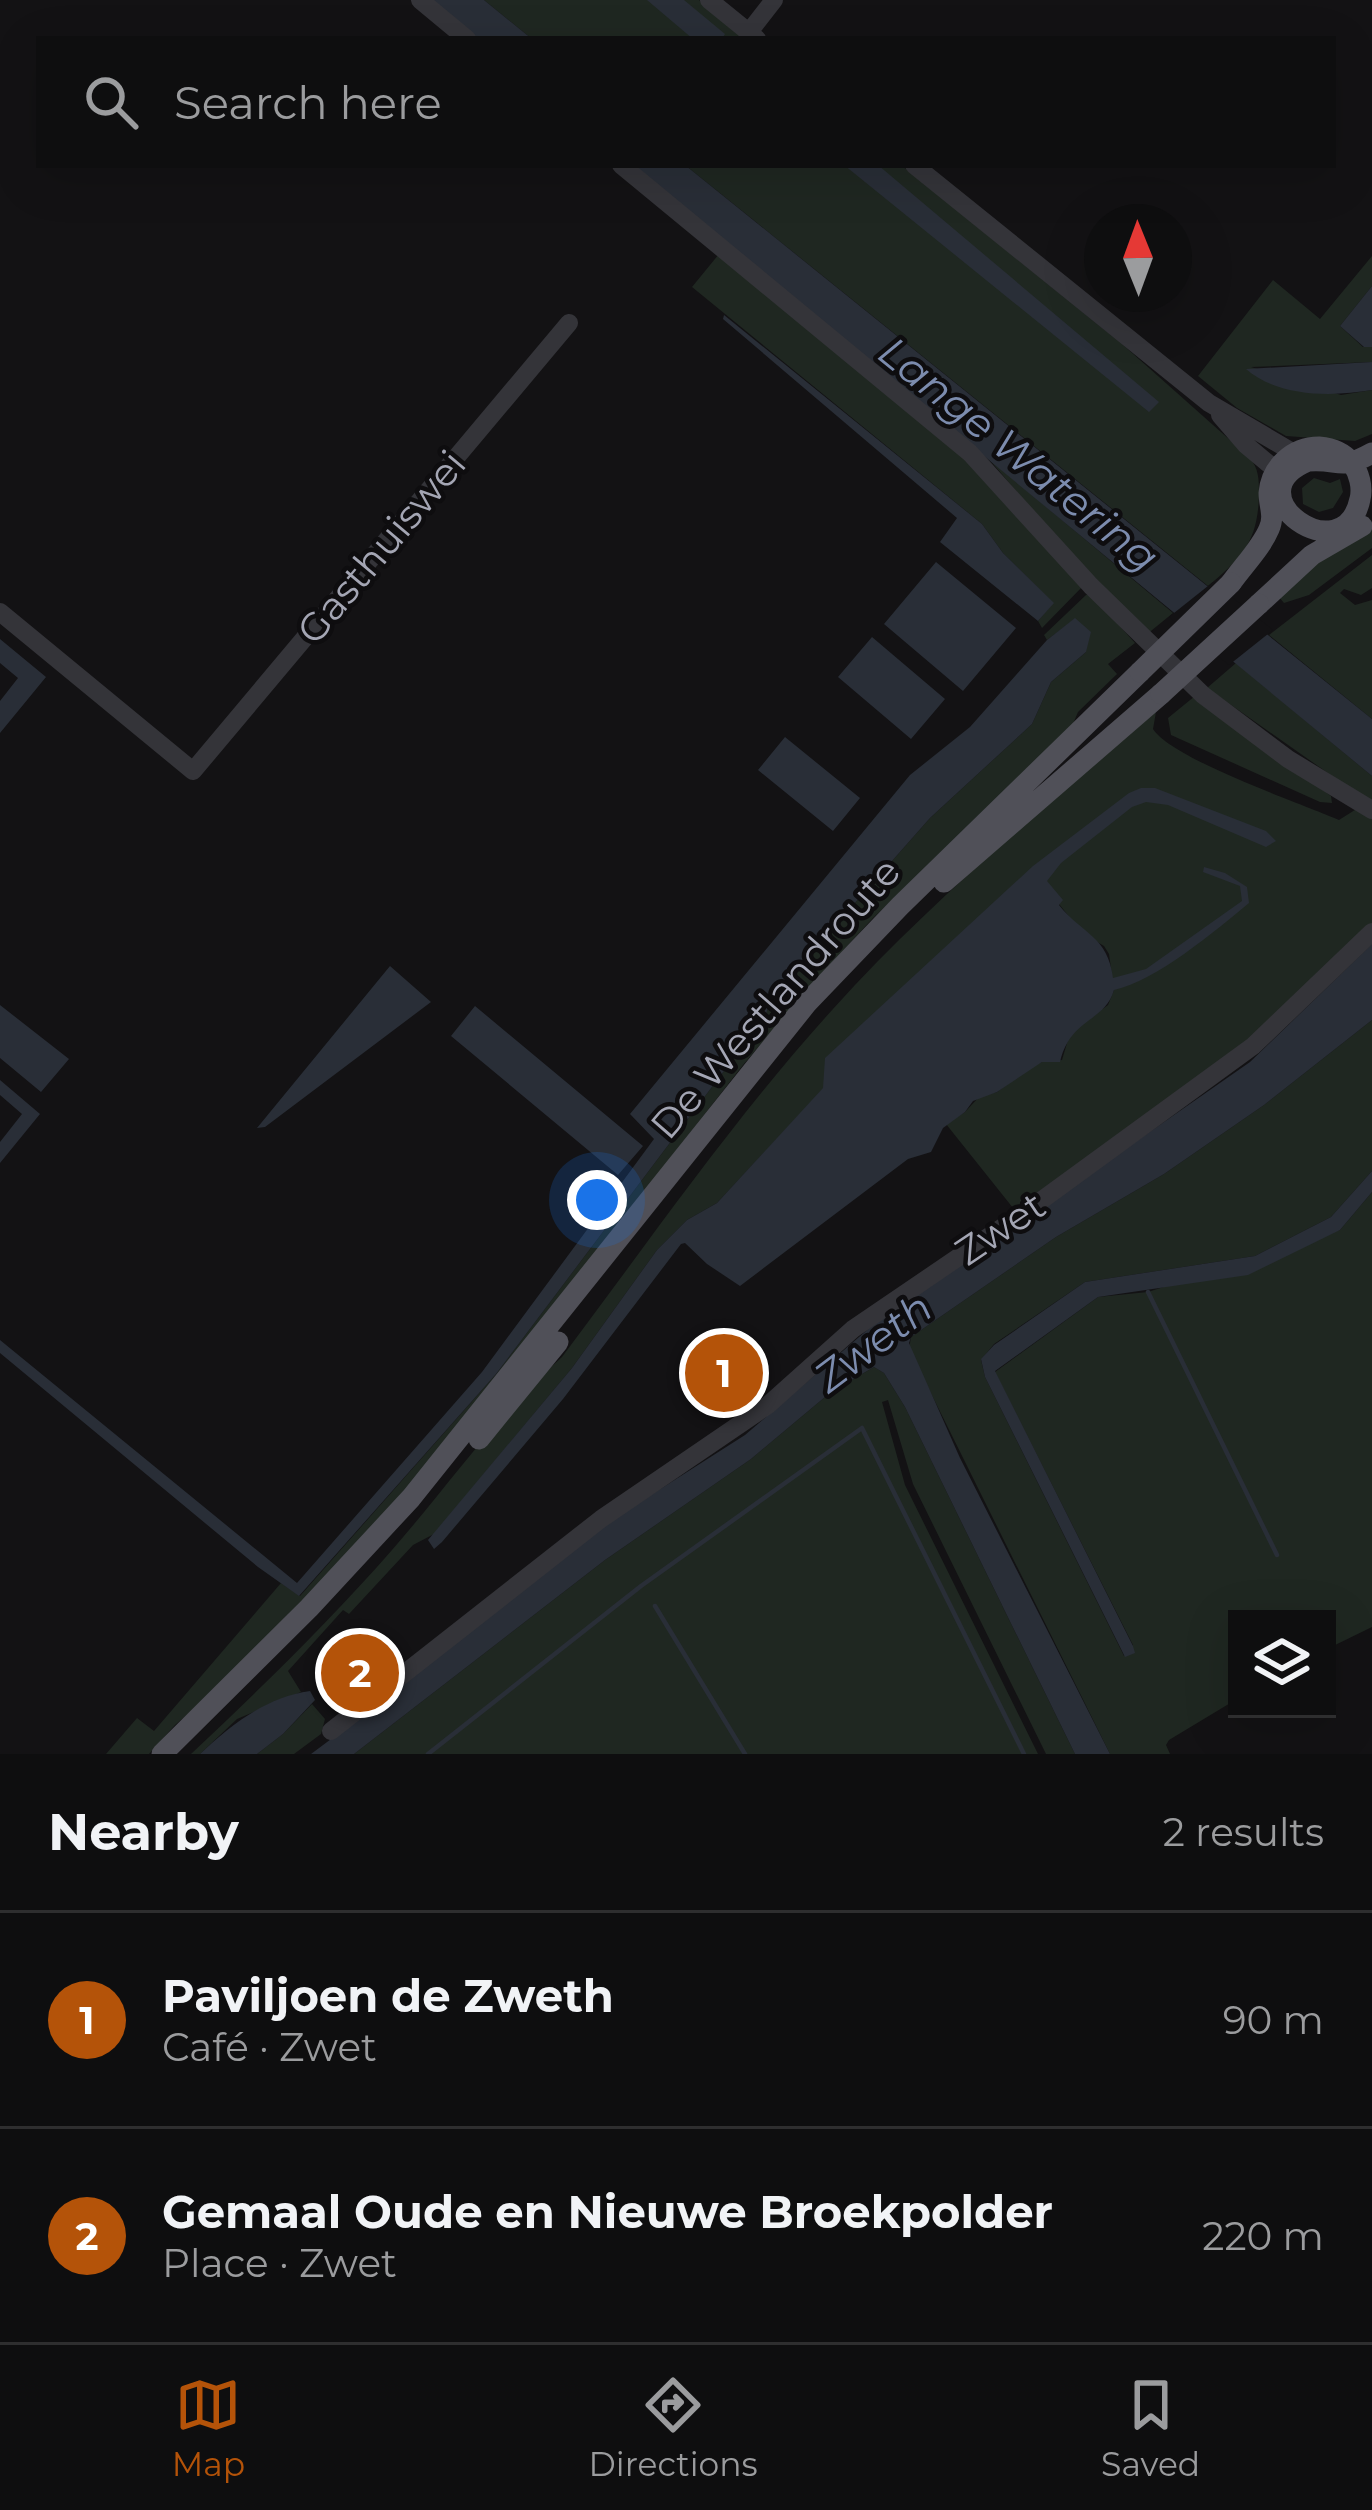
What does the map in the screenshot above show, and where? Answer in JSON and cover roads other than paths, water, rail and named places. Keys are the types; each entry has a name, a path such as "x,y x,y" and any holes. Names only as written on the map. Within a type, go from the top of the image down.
{"main road":[{"path":"1359,466 1311,448 1294,453 1270,488 1280,513 1312,530 1331,529 1349,519 1360,502 1359,466 1351,453 1372,441"},
{"path":"1280,476 1308,461 1359,466"},
{"name":"De Westlandroute","path":"183,1754 319,1619 424,1505 542,1362 744,1101 850,977 969,859 1161,694 1312,555 1360,529 1372,510"},
{"name":"De Westlandroute","path":"162,1754 294,1624 411,1498 818,991 1232,583 1280,513"},
{"name":"De Westlandroute","path":"1258,604 1312,530"}],"street":[{"path":"420,0 463,36"},
{"path":"709,0 753,36 774,0"},
{"path":"625,168 970,453 1091,586 1202,695 1288,759 1372,811"},
{"path":"918,168 1209,403 1294,453"},
{"name":"Gasthuiswei","path":"0,612 193,771 569,322"},
{"path":"1209,403 1280,476"},
{"name":"Zwet","path":"332,1731 601,1519 768,1406 853,1329 1035,1205 1252,1046 1372,932"}],"water":[{"path":"431,0 484,0 528,36 474,36"},
{"path":"647,0 684,0 725,34 689,36"},
{"name":"Lange Watering","path":"635,168 689,168 1372,719 1372,776"},
{"path":"848,168 882,168 1159,402 1149,412"},
{"path":"1372,286 1372,347 1364,347 1340,326"},
{"path":"724,315 982,524 1003,553 1054,603 1038,621 940,542 957,518 723,319"},
{"path":"1372,362 1372,390 1340,394 1289,390 1246,369"},
{"path":"936,562 1016,628 963,691 884,624"},
{"path":"1075,618 1091,632 1086,652 1051,682 1032,724 930,818 770,999 766,1015 496,1374 299,1596 0,1353 0,1340 297,1583 482,1372 654,1139 630,1114 910,775 970,727 1047,640"},
{"path":"872,637 945,699 911,739 838,677"},
{"path":"0,639 46,677 0,733 0,701 18,678 0,663"},
{"path":"785,737 860,798 833,831 758,770"},
{"path":"1141,788 1155,788 1266,831 1276,841 1266,847 1168,805 1146,802 1132,807 1061,863 1047,881 1063,900 1059,905 1100,944 1113,978 1146,969 1242,901 1240,886 1203,872 1204,867 1247,887 1249,903 1166,966 1114,990 1103,1009 1071,1037 1060,1062 1042,1062 997,1092 973,1101 943,1128 931,1152 908,1159 740,1286 681,1244 563,1399 434,1549 428,1540 572,1368 657,1250 687,1220 717,1203 823,1088 825,1058 1033,866"},
{"name":"Zweth","path":"1372,944 1372,1020 1264,1105 1164,1174 1056,1237 911,1337 909,1343 960,1458 1110,1754 1075,1754 905,1407 884,1373 874,1367 831,1392 751,1459 605,1560 354,1754 311,1754 374,1707 362,1684 375,1674 389,1691 615,1518 745,1435 873,1325 1250,1062"},
{"path":"390,966 431,1002 265,1127 257,1128"},
{"path":"0,1005 69,1059 41,1092 0,1058"},
{"path":"475,1006 643,1146 618,1175 451,1036"},
{"path":"0,1080 40,1114 0,1163 0,1142 22,1114 0,1095"},
{"path":"1372,1171 1372,1192 1340,1230 1248,1275 1098,1297 995,1371 1133,1646 1135,1653 1125,1657 985,1377 981,1359 1085,1282 1255,1256 1331,1217"},
{"path":"310,1691 315,1700 257,1754 200,1754 250,1714 279,1699"}],"waterway":[{"path":"1148,1292 1277,1555"},
{"path":"428,1754 641,1586 862,1428 1024,1754"},
{"path":"655,1606 745,1754"}],"place":[{"name":"Paviljoen de Zweth","path":"724,1373"},
{"name":"Gemaal Oude en Nieuwe Broekpolder","path":"360,1673"}]}
